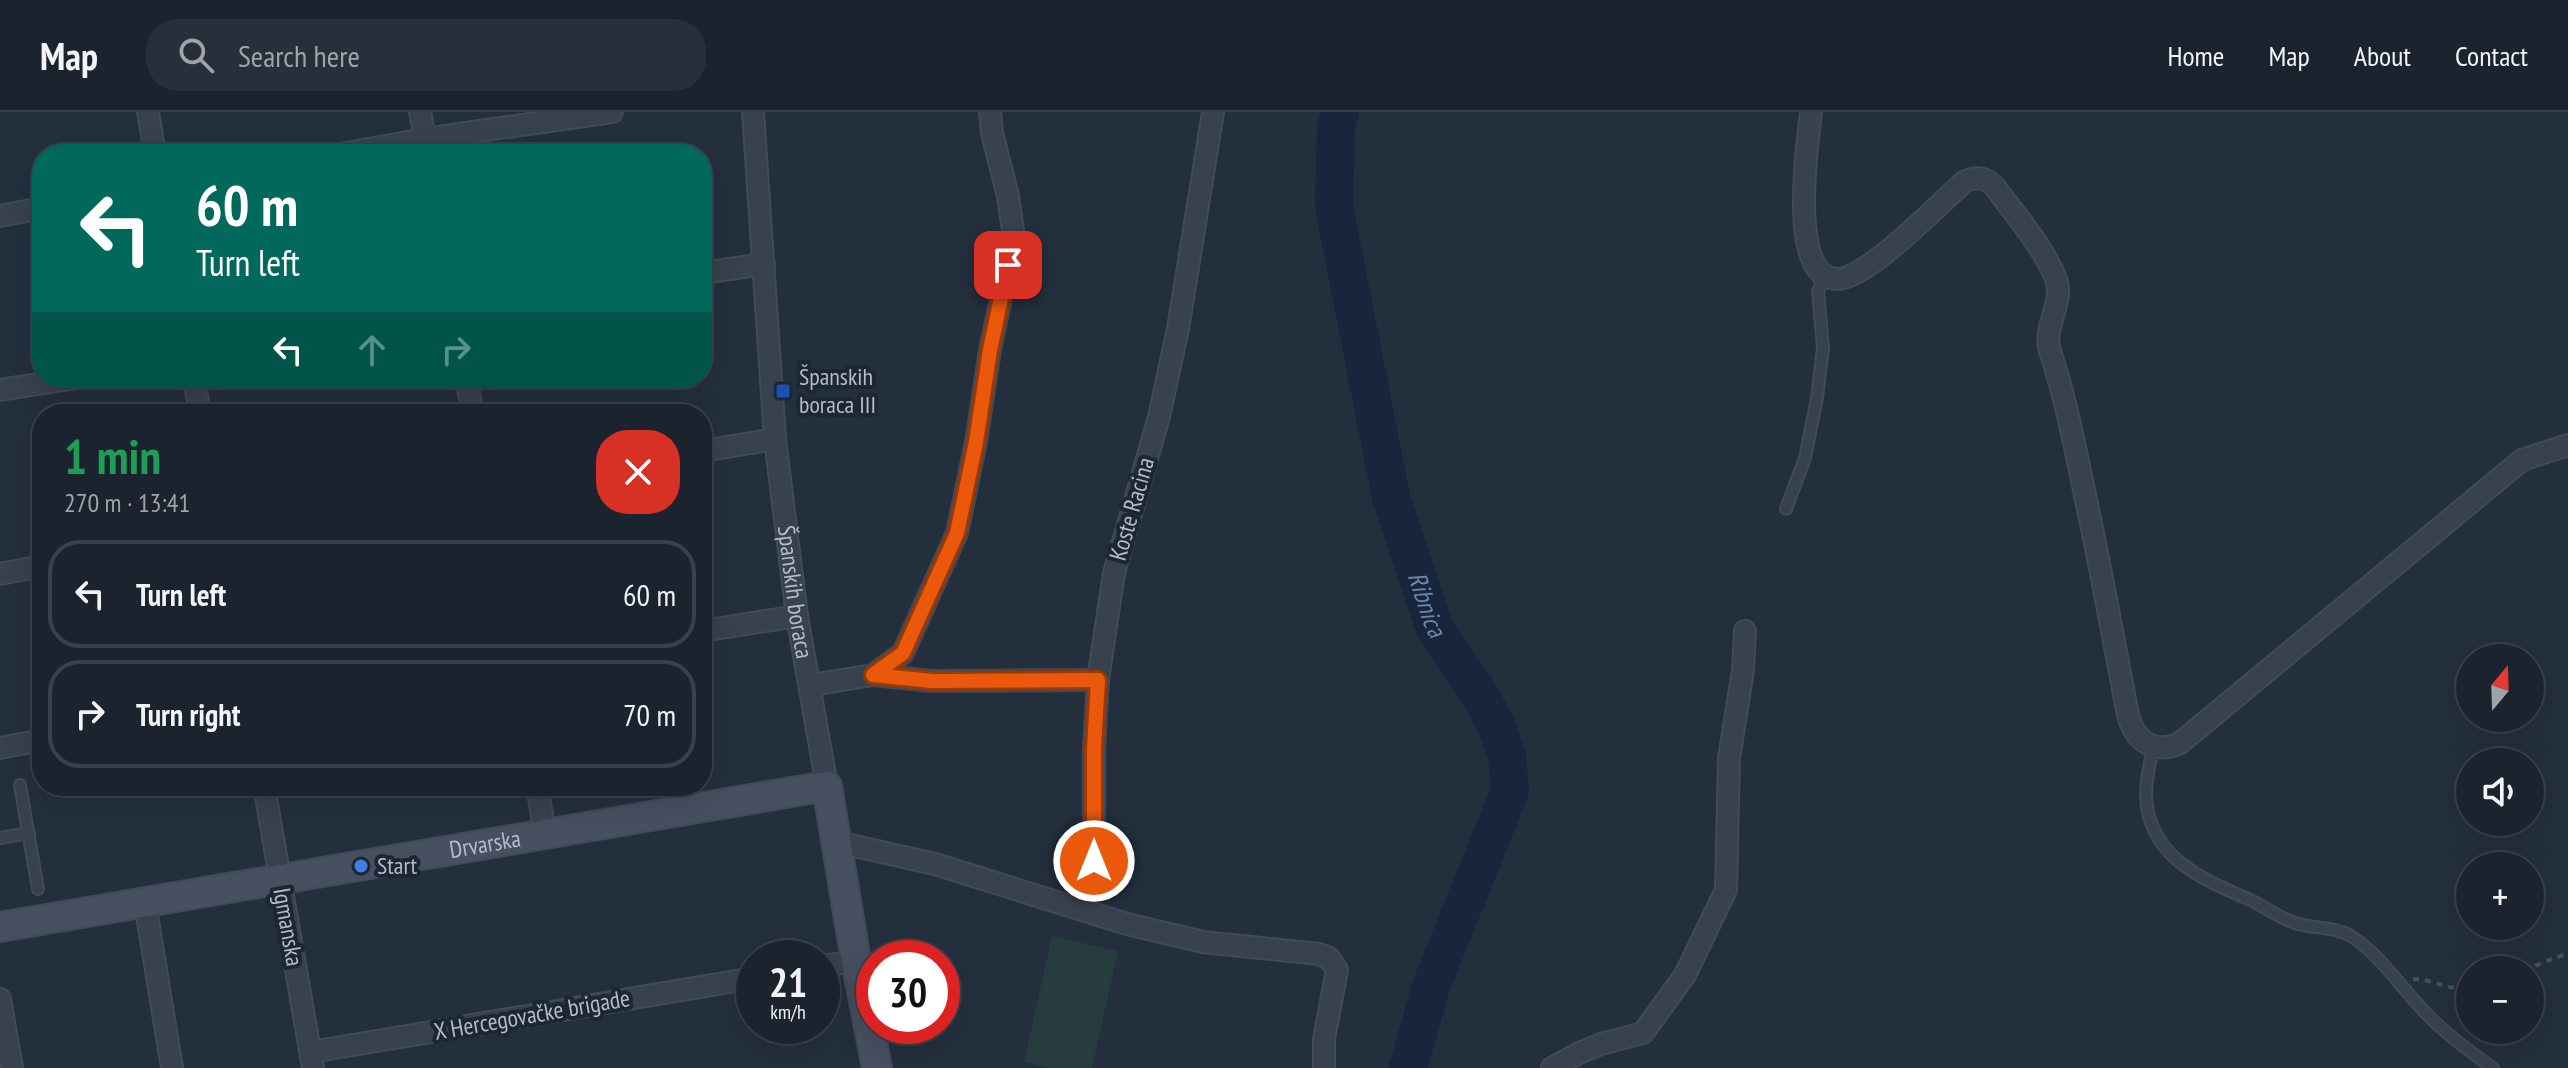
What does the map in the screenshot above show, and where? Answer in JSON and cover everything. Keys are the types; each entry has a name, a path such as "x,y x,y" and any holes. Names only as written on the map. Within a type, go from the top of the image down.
{"main road":[{"name":"Drvarska","path":"0,927 827,786"},
{"name":"Španskih boraca","path":"827,786 856,961"},
{"name":"Španskih boraca","path":"872,1044 877,1068"}],"street":[{"path":"148,112 153,144"},
{"path":"420,112 426,144"},
{"path":"437,144 612,112"},
{"name":"Španskih boraca","path":"753,112 775,439 797,616 827,786"},
{"path":"873,675 903,653 957,533 976,442 990,350 1014,237 990,112"},
{"name":"Koste Racina","path":"1082,909 1094,861 1094,748 1098,680 1114,573 1159,417 1178,329 1213,112"},
{"path":"1811,112 1803,181 1804,216 1807,238 1820,272 1840,279 1877,260 1964,182 1981,177 1990,181 2040,250 2057,280 2058,294 2048,348 2065,400 2128,715 2135,735 2153,747 2171,747 2180,743 2522,460 2568,445"},
{"path":"0,216 32,210"},
{"path":"712,272 764,264"},
{"path":"0,390 32,385"},
{"path":"712,449 775,439"},
{"path":"0,574 32,568"},
{"path":"712,629 797,616"},
{"path":"1552,1068 1601,1044 1643,1033 1685,975 1726,890 1729,758 1743,670 1745,631"},
{"path":"811,685 873,675 932,681 1098,680"},
{"path":"0,748 32,742"},
{"name":"Igmanska","path":"266,796 312,1060"},
{"path":"539,796 545,833"},
{"path":"837,842 935,864 1127,924 1203,942 1319,954 1329,958 1337,970 1324,1039 1324,1068"},
{"path":"145,903 172,1068"},
{"path":"840,963 856,961"},
{"name":"X Hercegovačke brigade","path":"312,1060 736,981"},
{"path":"0,999 12,1068"}],"lane":[{"path":"1786,509 1805,458 1817,398 1823,348 1818,291 1825,275"},
{"path":"2153,747 2147,807 2153,831 2170,855 2200,878 2264,906 2283,919 2349,935 2399,982 2445,1032 2493,1068"},
{"path":"20,785 38,889"},
{"path":"0,838 29,833"}],"path":[{"path":"2544,962 2568,953"},
{"path":"2399,982 2420,978 2456,989"}],"green space":[{"path":"1052,936 1118,951 1092,1068 1049,1068 1024,1062"}],"waterway":[{"name":"Ribnica","path":"1340,112 1336,128 1334,207 1391,497 1434,627 1496,725 1507,756 1510,791 1431,986 1408,1068"}],"place":[{"name":"Španskih boraca III","path":"783,391"},
{"name":"Start","path":"361,866"}],"route":[{"path":"1008,265 957,533 903,653 873,675 932,681 1098,680 1094,748 1094,861"}]}
